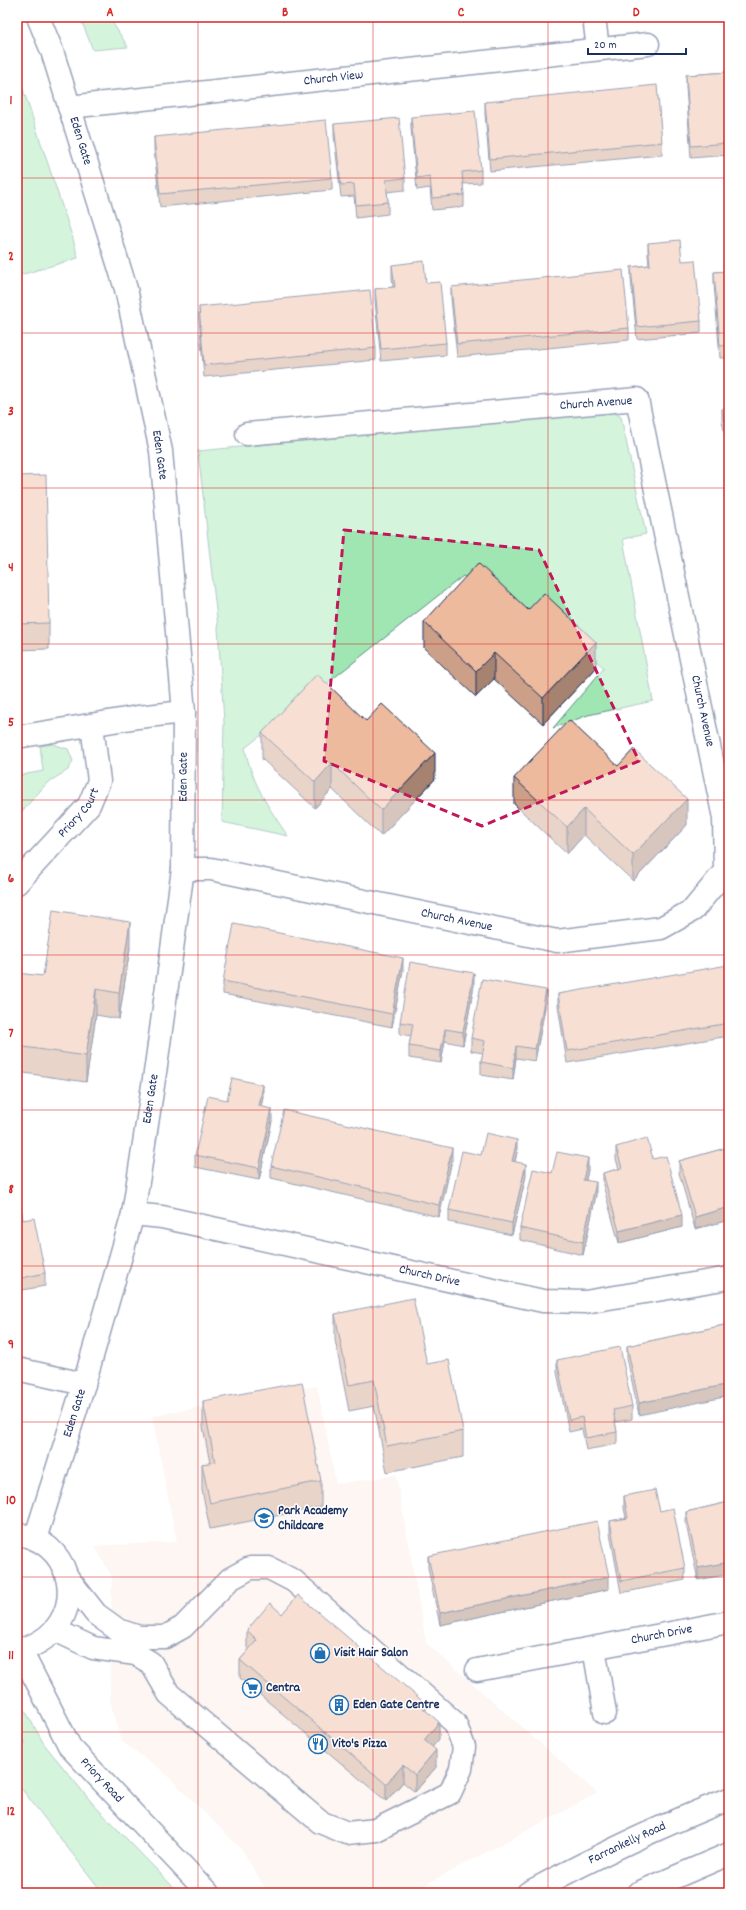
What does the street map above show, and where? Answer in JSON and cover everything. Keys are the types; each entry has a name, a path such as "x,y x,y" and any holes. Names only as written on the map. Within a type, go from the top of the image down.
{"street":[{"name":"Eden Gate","path":"26,1536 84,1384 133,1214 156,1066 183,869 184,712 160,451 126,289 52,51 38,17"},
{"path":"594,17 598,49"},
{"name":"Church View","path":"69,107 648,44"},
{"name":"Church Avenue","path":"183,869 211,869 557,941 661,928 693,910 725,871 724,818 637,399 247,434"},
{"path":"17,737 138,716 184,712"},
{"name":"Priory Court","path":"17,883 89,805 99,781 92,725"},
{"name":"Church Drive","path":"133,1214 162,1217 543,1301 584,1302 729,1278"},
{"path":"17,1368 84,1384"},
{"path":"26,1536 49,1548 60,1561 67,1577 96,1614 118,1630 139,1637 165,1637 183,1627 230,1579 250,1568 269,1568 294,1581 455,1723 464,1747 461,1769 450,1793 376,1830 347,1833 320,1822 170,1694 151,1664 136,1654 94,1648 55,1630"},
{"path":"19,1649 40,1643 55,1630 65,1614 69,1595 67,1577"},
{"name":"Church Drive","path":"477,1670 729,1622"},
{"path":"594,1648 605,1713"},
{"name":"Priory Road","path":"19,1649 70,1747 208,1893"},
{"name":"Farrankelly Road","path":"528,1893 685,1817 729,1800"},
{"path":"638,1893 729,1854"}],"highlighted area":[{"path":"344,530 539,550 639,761 482,826 324,761"}],"shaded area":[{"name":"Eden Gate Centre","path":"317,1386 336,1484 396,1475 426,1643 597,1793 410,1893 268,1893 243,1851 162,1770 121,1741 110,1700 112,1577 95,1546 177,1542 152,1416"}],"green space":[{"path":"80,17 109,17 128,47 93,50"},
{"path":"17,71 78,258 17,276"},
{"path":"611,411 621,417 646,534 623,539 653,701 588,715 553,728 604,668 543,613 528,629 479,584 463,576 245,748 256,783 274,816 288,836 222,822 224,722 218,628 198,451"},
{"path":"53,744 68,749 73,761 68,770 47,783 17,817 17,776 43,771 40,746"},
{"path":"17,1696 44,1744 93,1804 179,1893 103,1893 17,1783 17,1751 26,1743 17,1734"}],"building":[{"path":"729,72 729,143 691,146 686,75"},
{"path":"657,85 662,142 490,159 485,102"},
{"path":"475,111 481,170 462,172 464,195 432,198 430,176 417,178 411,117"},
{"path":"399,118 405,178 386,180 388,202 356,205 354,184 341,185 334,124"},
{"path":"326,120 332,178 160,194 154,137"},
{"path":"680,240 682,261 695,260 701,321 637,327 631,267 650,265 648,243"},
{"path":"424,261 426,283 440,282 446,343 381,349 375,289 395,287 392,265"},
{"path":"623,270 629,328 457,344 451,287"},
{"path":"729,271 729,345 720,346 714,272"},
{"path":"370,290 376,348 204,365 199,307"},
{"path":"729,407 729,443 722,409"},
{"path":"46,475 49,623 17,624 17,476"},
{"path":"478,563 528,610 544,593 596,642 543,698 494,653 476,671 424,622"},
{"path":"317,674 366,721 382,704 435,753 381,810 332,763 315,782 262,733"},
{"path":"569,720 618,766 634,749 687,799 633,855 584,809 567,827 514,778"},
{"path":"53,910 130,922 119,993 96,989 86,1056 17,1046 17,973 43,976"},
{"path":"234,924 403,958 392,1014 223,981"},
{"path":"410,962 474,973 463,1032 445,1029 441,1051 409,1046 413,1024 400,1022"},
{"path":"728,965 729,1023 567,1051 558,994"},
{"path":"482,979 546,990 535,1049 516,1046 513,1068 481,1062 485,1041 471,1038"},
{"path":"232,1078 263,1085 259,1106 272,1109 259,1168 195,1155 208,1096 227,1100"},
{"path":"284,1110 452,1148 439,1205 271,1166"},
{"path":"486,1133 517,1140 512,1161 526,1164 512,1223 449,1210 462,1151 481,1155"},
{"path":"647,1138 653,1159 666,1156 682,1215 619,1231 603,1173 622,1168 616,1147"},
{"path":"729,1147 729,1207 695,1217 679,1161"},
{"path":"557,1152 588,1158 583,1180 596,1182 583,1242 520,1228 533,1169 552,1173"},
{"path":"21,1206 23,1220 34,1218 45,1273 17,1279 17,1207"},
{"path":"413,1298 427,1364 449,1360 463,1431 387,1446 374,1380 349,1385 335,1314"},
{"path":"729,1324 729,1384 639,1403 627,1346"},
{"path":"620,1347 632,1406 613,1410 617,1432 586,1438 582,1417 569,1420 557,1360"},
{"path":"302,1382 321,1481 210,1503 202,1464 215,1462 203,1401"},
{"path":"655,1490 660,1511 673,1508 685,1568 621,1581 610,1521 628,1518 624,1496"},
{"path":"729,1502 729,1562 698,1568 686,1512"},
{"path":"597,1521 609,1577 440,1613 428,1556"},
{"name":"Eden Gate Centre","path":"298,1595 426,1704 423,1708 439,1722 424,1740 436,1750 415,1775 403,1765 386,1784 240,1660 257,1640 247,1630 270,1603 282,1614"}],"place":[{"name":"Park Academy Childcare","path":"264,1518"},
{"name":"Visit Hair Salon","path":"320,1653"},
{"name":"Centra","path":"252,1688"},
{"name":"Eden Gate Centre","path":"339,1705"},
{"name":"Vito's Pizza","path":"318,1744"}]}
